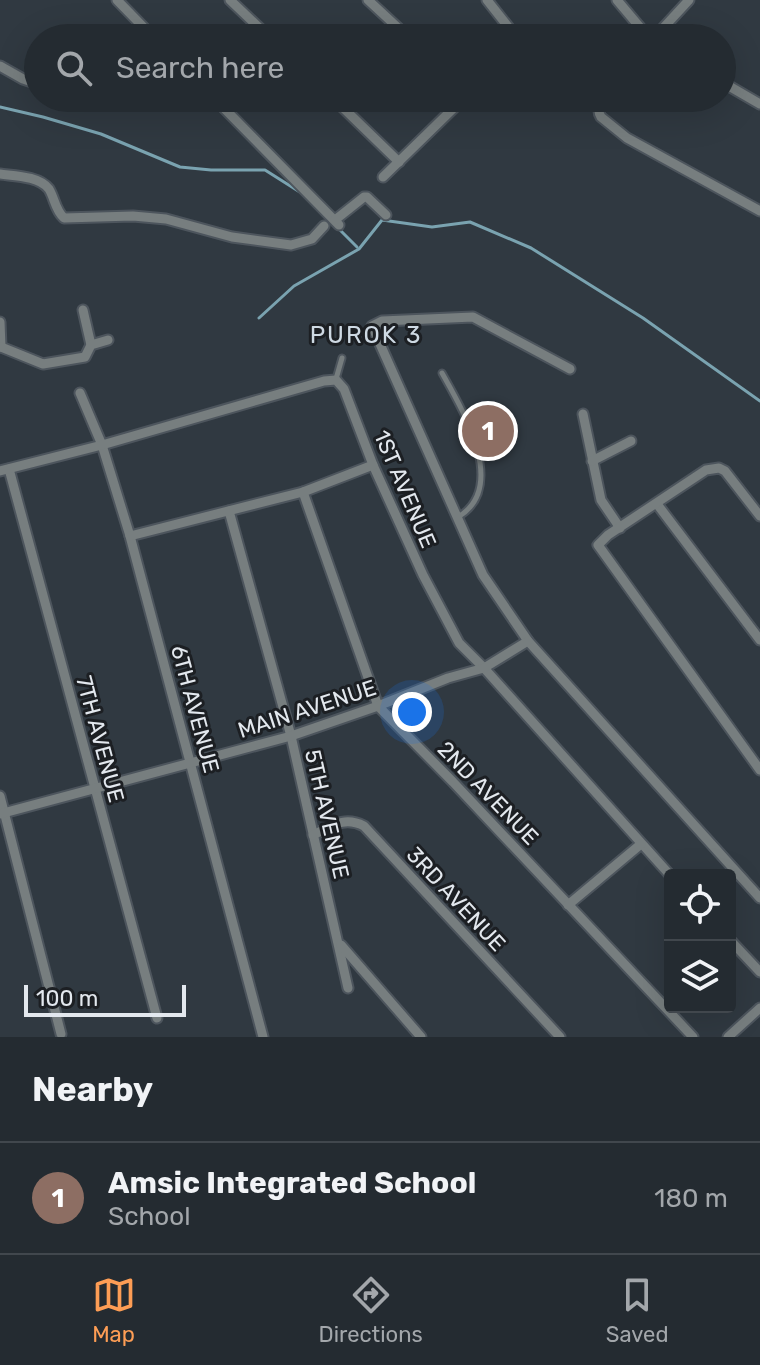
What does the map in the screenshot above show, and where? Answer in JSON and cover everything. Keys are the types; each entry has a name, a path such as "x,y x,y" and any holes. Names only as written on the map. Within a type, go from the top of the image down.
{"street":[{"path":"117,0 140,24"},
{"path":"230,0 255,24"},
{"path":"368,0 394,24"},
{"path":"487,0 506,24"},
{"path":"617,0 638,24"},
{"path":"665,24 689,0"},
{"path":"0,66 24,79"},
{"path":"736,90 760,104"},
{"path":"228,112 337,223 364,197 386,215"},
{"path":"347,112 399,162"},
{"path":"383,177 450,112"},
{"path":"599,112 627,138 760,211"},
{"path":"0,174 40,182 49,189 59,214 64,218 133,216 166,219 232,237 291,245 312,239 324,226"},
{"path":"0,322 1,347 43,364 85,357 91,345 83,310"},
{"path":"570,369 473,317 382,321 372,326 483,575 528,641 760,898"},
{"path":"91,345 108,340"},
{"path":"4,470 336,380"},
{"name":"1ST AVENUE","path":"336,380 344,389 373,465 423,575 459,643 664,869"},
{"name":"6TH AVENUE","path":"80,393 102,445 130,536 263,1037"},
{"path":"583,414 601,500 620,528"},
{"path":"592,461 631,441"},
{"path":"130,536 303,492 373,465"},
{"path":"760,516 725,471 719,468 706,470 608,535 598,545 760,770"},
{"name":"7TH AVENUE","path":"4,470 157,1018"},
{"name":"2ND AVENUE","path":"303,492 378,706 693,1037"},
{"path":"657,504 760,640"},
{"name":"5TH AVENUE","path":"229,511 291,736 348,988"},
{"name":"MAIN AVENUE","path":"2,813 291,736 448,678 484,668 528,641"},
{"path":"0,796 61,1034"},
{"name":"3RD AVENUE","path":"313,835 345,821 364,826 560,1037"},
{"path":"568,905 641,844"},
{"path":"731,941 760,972"},
{"path":"339,943 421,1037"},
{"path":"728,1037 760,1008"}],"lane":[{"path":"336,380 342,358"},
{"path":"442,373 474,437 480,460 481,480 476,499 467,512 458,518"}],"waterway":[{"path":"0,107 101,134 180,167 265,170 303,194"},
{"path":"259,318 294,286 359,249 382,220 432,227 470,222 531,248 643,318 760,401"},
{"path":"337,227 357,247"}],"place":[{"name":"Amsic Integrated School","path":"488,431"}],"district":[{"name":"PUROK 3","path":"366,335"}]}
